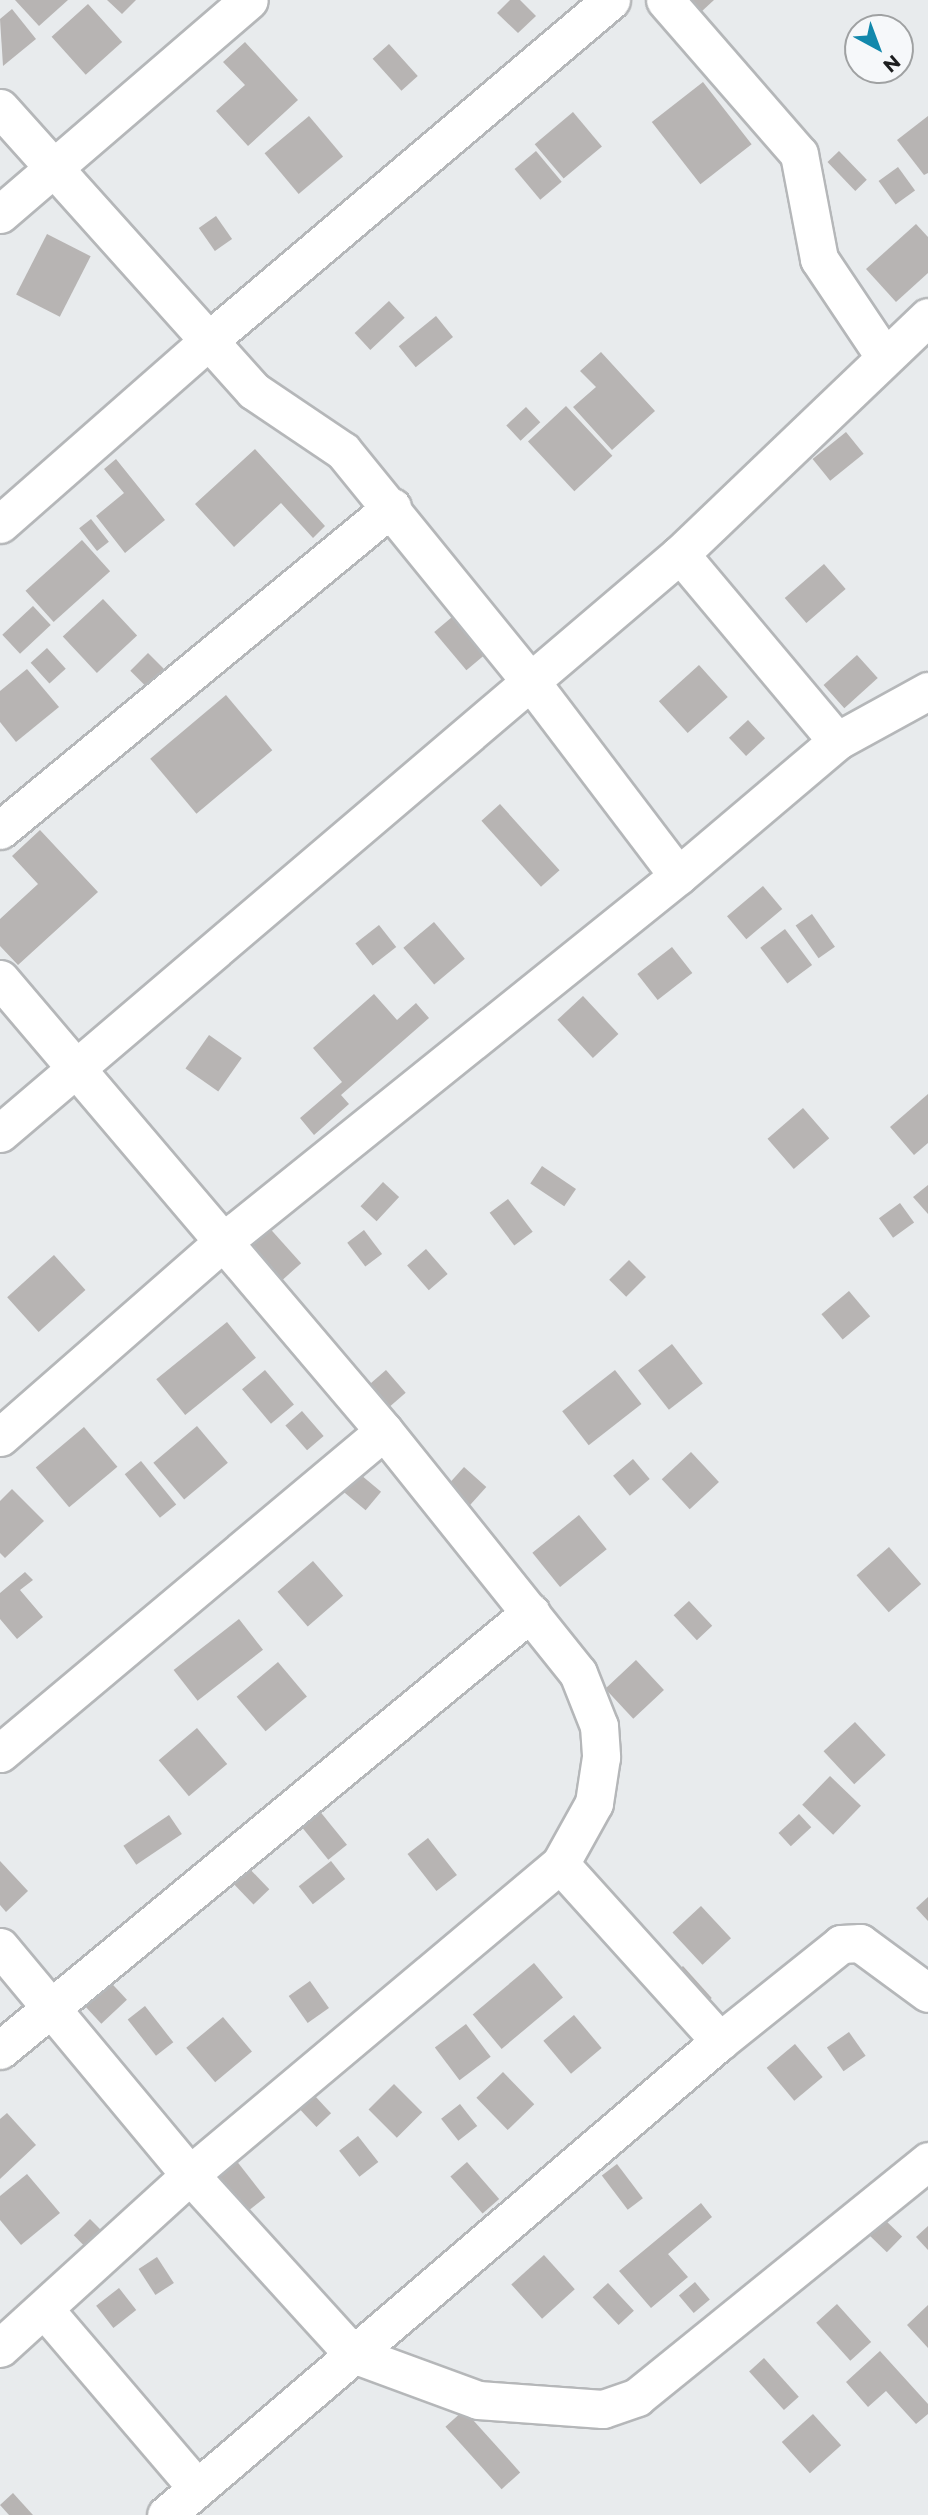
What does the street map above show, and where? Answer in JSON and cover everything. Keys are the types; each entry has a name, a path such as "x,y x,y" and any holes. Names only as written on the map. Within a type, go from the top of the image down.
{"street":[{"path":"0,214 249,0"},
{"path":"0,524 208,341 611,0"},
{"path":"666,0 799,154 819,259 884,356"},
{"path":"0,108 254,391 343,451 392,507 531,682 678,876"},
{"path":"0,1133 680,554 884,356 928,317"},
{"path":"0,830 392,507"},
{"path":"680,554 837,741"},
{"path":"0,1437 224,1241 678,876 837,741 928,691"},
{"path":"0,979 384,1431 531,1612 578,1673 598,1726 601,1757 594,1803 560,1864 190,2175 45,2310 0,2348"},
{"path":"0,1753 384,1431"},
{"path":"0,2050 531,1612"},
{"path":"560,1864 720,2041"},
{"path":"166,2515 720,2041 841,1944 860,1943 928,1993"},
{"path":"0,1947 190,2175 352,2354 478,2400 603,2409 637,2397 928,2161"},
{"path":"45,2310 197,2488"}],"building":[{"path":"15,0 68,0 39,26"},
{"path":"107,0 136,0 122,14"},
{"path":"510,0 520,0 536,16 518,33 497,13"},
{"path":"690,0 714,0 701,12"},
{"path":"88,4 122,42 86,75 52,37"},
{"path":"12,9 36,39 3,66 0,19"},
{"path":"245,42 298,100 248,146 216,111 245,85 223,62"},
{"path":"389,44 418,76 401,91 373,59"},
{"path":"703,82 752,144 700,184 652,122"},
{"path":"573,112 602,146 564,179 535,144"},
{"path":"309,116 343,157 299,194 265,153"},
{"path":"928,116 928,173 924,175 897,140"},
{"path":"536,151 562,182 540,200 515,169"},
{"path":"839,151 867,180 855,191 827,162"},
{"path":"898,167 915,190 896,205 879,181"},
{"path":"216,216 232,239 215,251 199,228"},
{"path":"916,224 928,237 928,273 896,302 866,269"},
{"path":"47,234 91,256 60,317 16,295"},
{"path":"389,301 405,318 370,350 355,333"},
{"path":"436,316 453,337 416,367 399,346"},
{"path":"601,352 655,411 612,450 573,407 596,387 580,371"},
{"path":"566,406 612,456 574,491 528,441"},
{"path":"526,407 540,422 521,441 506,425"},
{"path":"846,432 864,454 830,481 813,459"},
{"path":"255,449 325,526 313,538 281,503 234,547 195,504"},
{"path":"116,459 165,520 125,553 96,516 124,493 104,469"},
{"path":"91,519 109,542 97,551 79,528"},
{"path":"82,540 110,571 54,622 26,591"},
{"path":"824,564 846,589 806,623 785,598"},
{"path":"103,599 137,636 97,673 63,637"},
{"path":"33,606 51,625 20,654 2,635"},
{"path":"458,612 490,650 466,670 434,632"},
{"path":"47,648 66,669 49,684 31,663"},
{"path":"148,653 165,670 147,688 130,671"},
{"path":"857,655 878,678 844,708 824,685"},
{"path":"699,665 728,697 688,733 659,701"},
{"path":"27,669 59,707 16,742 0,722 0,691"},
{"path":"226,695 272,750 196,814 150,759"},
{"path":"748,720 765,738 746,756 729,738"},
{"path":"500,804 560,870 541,887 481,821"},
{"path":"40,830 98,892 18,965 0,946 0,919 38,884 12,856"},
{"path":"763,886 782,909 746,939 727,916"},
{"path":"812,914 835,947 819,958 796,925"},
{"path":"434,922 465,959 434,984 403,948"},
{"path":"379,925 396,947 373,966 355,943"},
{"path":"785,929 812,965 787,984 760,948"},
{"path":"672,947 692,973 658,1000 637,974"},
{"path":"374,994 397,1020 416,1003 429,1018 341,1095 349,1104 314,1135 300,1118 342,1082 313,1048"},
{"path":"583,996 618,1034 593,1058 557,1020"},
{"path":"209,1035 242,1058 218,1092 185,1069"},
{"path":"928,1094 928,1143 914,1155 890,1127"},
{"path":"803,1108 829,1138 794,1169 768,1139"},
{"path":"542,1166 576,1189 564,1206 530,1183"},
{"path":"383,1182 399,1197 377,1221 360,1206"},
{"path":"928,1185 928,1214 913,1197"},
{"path":"508,1199 533,1232 514,1246 490,1213"},
{"path":"900,1203 914,1222 893,1238 879,1218"},
{"path":"265,1223 301,1263 281,1281 245,1241"},
{"path":"364,1230 382,1254 365,1267 347,1243"},
{"path":"426,1249 448,1274 429,1290 407,1265"},
{"path":"54,1255 85,1290 39,1332 7,1297"},
{"path":"629,1260 646,1277 626,1297 609,1280"},
{"path":"849,1291 870,1316 843,1339 821,1314"},
{"path":"227,1322 256,1358 185,1415 156,1379"},
{"path":"672,1344 703,1383 669,1410 638,1370"},
{"path":"265,1370 294,1404 271,1424 242,1389"},
{"path":"386,1370 406,1393 388,1408 368,1386"},
{"path":"615,1370 641,1404 589,1445 562,1411"},
{"path":"302,1411 324,1436 307,1450 285,1425"},
{"path":"197,1426 228,1463 184,1499 153,1463"},
{"path":"84,1427 117,1467 69,1507 36,1467"},
{"path":"691,1452 719,1482 690,1509 662,1479"},
{"path":"633,1459 650,1479 630,1496 613,1476"},
{"path":"141,1461 176,1505 160,1518 125,1474"},
{"path":"464,1467 486,1487 463,1513 441,1493"},
{"path":"355,1470 381,1492 366,1510 340,1488"},
{"path":"12,1489 44,1521 5,1558 0,1553 0,1501"},
{"path":"579,1515 607,1549 560,1587 532,1553"},
{"path":"889,1547 921,1584 889,1612 857,1575"},
{"path":"313,1561 343,1596 308,1627 278,1592"},
{"path":"25,1572 33,1580 20,1590 43,1617 17,1639 0,1619 0,1593"},
{"path":"689,1601 712,1626 697,1640 674,1615"},
{"path":"239,1619 263,1650 198,1701 174,1670"},
{"path":"636,1660 664,1690 633,1719 605,1689"},
{"path":"278,1662 307,1696 266,1731 237,1697"},
{"path":"855,1722 886,1755 854,1784 824,1751"},
{"path":"197,1728 227,1764 189,1796 159,1760"},
{"path":"830,1776 861,1806 833,1835 802,1805"},
{"path":"318,1809 347,1845 328,1860 299,1824"},
{"path":"799,1814 811,1827 791,1846 779,1833"},
{"path":"169,1815 182,1834 136,1865 123,1846"},
{"path":"428,1838 457,1875 436,1891 408,1854"},
{"path":"0,1861 28,1891 6,1912 0,1905"},
{"path":"331,1861 345,1879 313,1904 299,1886"},
{"path":"245,1864 269,1889 253,1904 229,1879"},
{"path":"928,1897 928,1921 916,1908"},
{"path":"701,1906 731,1938 702,1965 672,1933"},
{"path":"534,1963 563,1997 502,2049 473,2014"},
{"path":"683,1966 712,1998 700,2009 671,1977"},
{"path":"101,1972 127,2000 101,2024 75,1996"},
{"path":"310,1981 329,2008 308,2023 289,1996"},
{"path":"145,2006 173,2042 156,2056 128,2020"},
{"path":"574,2015 602,2048 571,2074 543,2041"},
{"path":"223,2017 252,2051 215,2082 186,2048"},
{"path":"466,2024 491,2057 460,2080 435,2047"},
{"path":"849,2032 866,2056 844,2071 827,2047"},
{"path":"795,2044 823,2077 794,2101 767,2068"},
{"path":"503,2072 534,2104 508,2130 476,2098"},
{"path":"394,2084 422,2112 397,2138 369,2109"},
{"path":"314,2095 331,2113 316,2127 299,2109"},
{"path":"460,2104 477,2126 458,2141 441,2119"},
{"path":"7,2113 36,2145 0,2179 0,2119"},
{"path":"358,2136 378,2162 359,2177 339,2151"},
{"path":"232,2155 265,2198 237,2220 204,2177"},
{"path":"467,2162 499,2199 483,2213 450,2176"},
{"path":"617,2164 643,2198 628,2210 602,2175"},
{"path":"27,2174 60,2213 21,2245 0,2220 0,2196"},
{"path":"701,2203 712,2217 668,2254 688,2277 651,2308 619,2271"},
{"path":"882,2217 902,2236 887,2252 867,2233"},
{"path":"90,2219 112,2241 96,2257 74,2235"},
{"path":"928,2226 928,2250 916,2237"},
{"path":"544,2255 575,2289 542,2319 511,2284"},
{"path":"157,2257 174,2283 155,2295 139,2269"},
{"path":"695,2282 710,2300 694,2313 679,2295"},
{"path":"608,2283 634,2311 619,2325 593,2297"},
{"path":"119,2288 136,2310 113,2328 96,2306"},
{"path":"837,2304 871,2342 850,2361 816,2323"},
{"path":"928,2305 928,2348 907,2325"},
{"path":"880,2351 928,2404 928,2414 916,2424 886,2391 868,2407 846,2382"},
{"path":"764,2358 799,2397 784,2410 749,2371"},
{"path":"464,2410 520,2472 502,2489 445,2427"},
{"path":"813,2414 841,2445 810,2473 782,2442"},
{"path":"13,2493 33,2515 9,2515 0,2505"}]}
